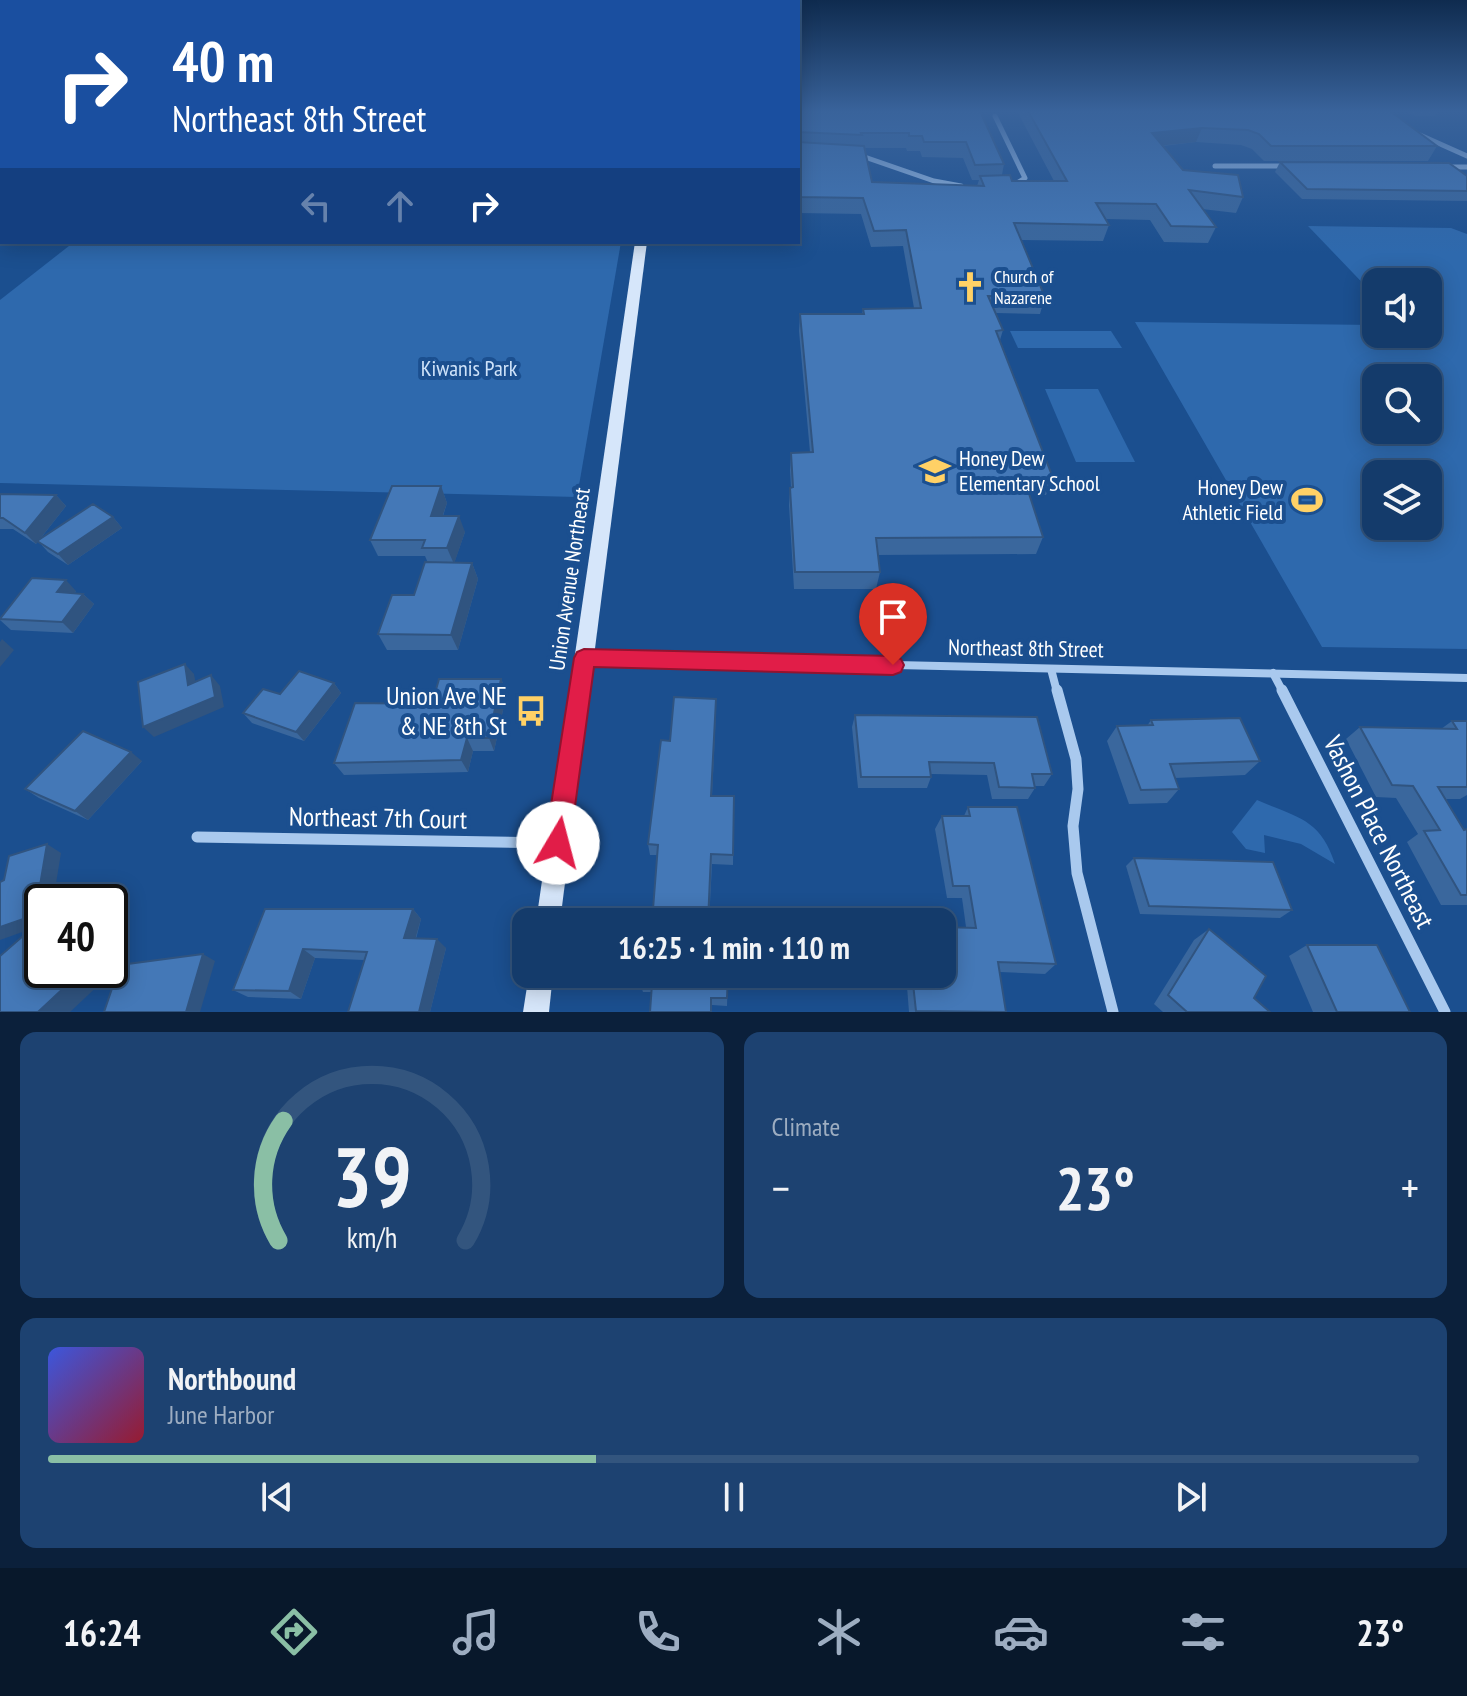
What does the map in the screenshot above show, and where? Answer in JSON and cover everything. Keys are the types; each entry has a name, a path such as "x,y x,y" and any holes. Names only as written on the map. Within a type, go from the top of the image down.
{"street":[{"path":"872,158 935,181 970,186"},
{"path":"1009,186 1018,185 1025,178 1015,158"},
{"path":"1215,166 1293,166"},
{"path":"1435,167 1467,167"},
{"name":"Union Avenue Northeast","path":"550,908 641,244"},
{"name":"Northeast 8th Street","path":"584,658 1467,678"},
{"path":"1051,669 1076,759 1078,789 1073,826 1077,873 1113,1012"},
{"name":"Vashon Place Northeast","path":"1273,673 1445,1012"},
{"name":"Northeast 7th Court","path":"197,837 558,843"},
{"path":"536,1012 539,988"}],"green space":[{"name":"Honey Dew Athletic Field","path":"1308,226 1451,228 1467,234 1467,649 1322,647 1135,322 1362,325 1362,348 1442,348 1442,268 1362,268 1362,282"},
{"name":"Kiwanis Park","path":"71,244 621,244 577,497 0,483 0,300"},
{"path":"1010,331 1111,331 1122,348 1018,348"},
{"path":"1045,389 1098,389 1135,462 1076,462"},
{"path":"1257,800 1296,816 1315,828 1335,864 1301,844 1264,835 1265,853 1246,849 1232,832"}],"building":[{"path":"800,158 867,158 872,182 984,186 980,176 1010,175 1012,181 1067,181 1054,158 1173,158 1183,170 1238,175 1243,197 1189,190 1216,227 1171,226 1156,204 1096,203 1109,225 1014,223 1045,297 988,296 1003,330 996,331 1053,478 1024,478 1043,537 876,538 880,572 795,572 791,453 813,452 800,314 864,314 863,309 921,308 906,230 874,231 863,198 800,197"},
{"path":"972,158 1001,158 1004,164 975,165"},
{"path":"1280,162 1449,163 1467,176 1467,191 1307,189"},
{"path":"392,486 441,486 431,516 459,516 447,548 422,548 425,540 370,540"},
{"path":"0,494 56,495 25,533 0,518"},
{"path":"93,504 113,517 58,554 37,541"},
{"path":"425,562 472,563 451,635 378,634 392,595 414,595"},
{"path":"32,578 66,580 57,592 83,594 62,622 0,619"},
{"path":"185,664 188,685 211,675 215,697 143,727 138,682"},
{"path":"299,671 334,683 296,732 243,713 263,689 280,694"},
{"path":"439,679 501,679 489,738 467,738 461,760 334,763 355,703 432,704"},
{"path":"674,697 716,699 711,796 734,796 733,855 711,854 709,908 653,908 658,845 648,844 661,740 670,741"},
{"path":"855,715 1037,717 1052,774 1032,774 1035,788 999,787 994,763 929,762 931,777 861,777"},
{"path":"1240,718 1260,761 1170,764 1179,789 1141,790 1117,726 1153,725 1151,720"},
{"path":"1452,721 1467,721 1467,787 1438,787 1464,830 1467,829 1467,895 1461,895 1424,831 1440,830 1413,786 1392,785 1360,727 1457,729"},
{"path":"83,731 131,752 75,811 25,789"},
{"path":"968,807 1017,807 1056,964 998,962 1006,1012 916,1011 914,988 956,988 956,927 976,928 969,886 953,886 942,816 970,816"},
{"path":"47,844 40,884 24,884 24,919 0,927 0,882 4,880 9,856"},
{"path":"1134,858 1273,862 1292,910 1149,906"},
{"path":"265,909 413,909 404,938 437,939 419,1012 348,1012 367,952 303,949 289,991 233,990"},
{"path":"1209,929 1266,976 1254,998 1270,1012 1187,1012 1168,995"},
{"path":"24,935 24,988 64,988 38,1012 0,1012 0,956"},
{"path":"1307,945 1377,945 1410,1012 1337,1012"},
{"path":"203,954 186,1012 104,1012 112,988 128,988 128,964"},
{"path":"652,988 727,988 727,998 711,998 711,1012 650,1012"}],"place":[{"name":"Church of Nazarene","path":"970,287"},
{"name":"Honey Dew Elementary School","path":"935,471"},
{"name":"Honey Dew Athletic Field","path":"1307,500"},
{"name":"Union Ave NE & NE 8th St","path":"531,711"}],"route":[{"path":"558,843 584,658 893,665"}]}
